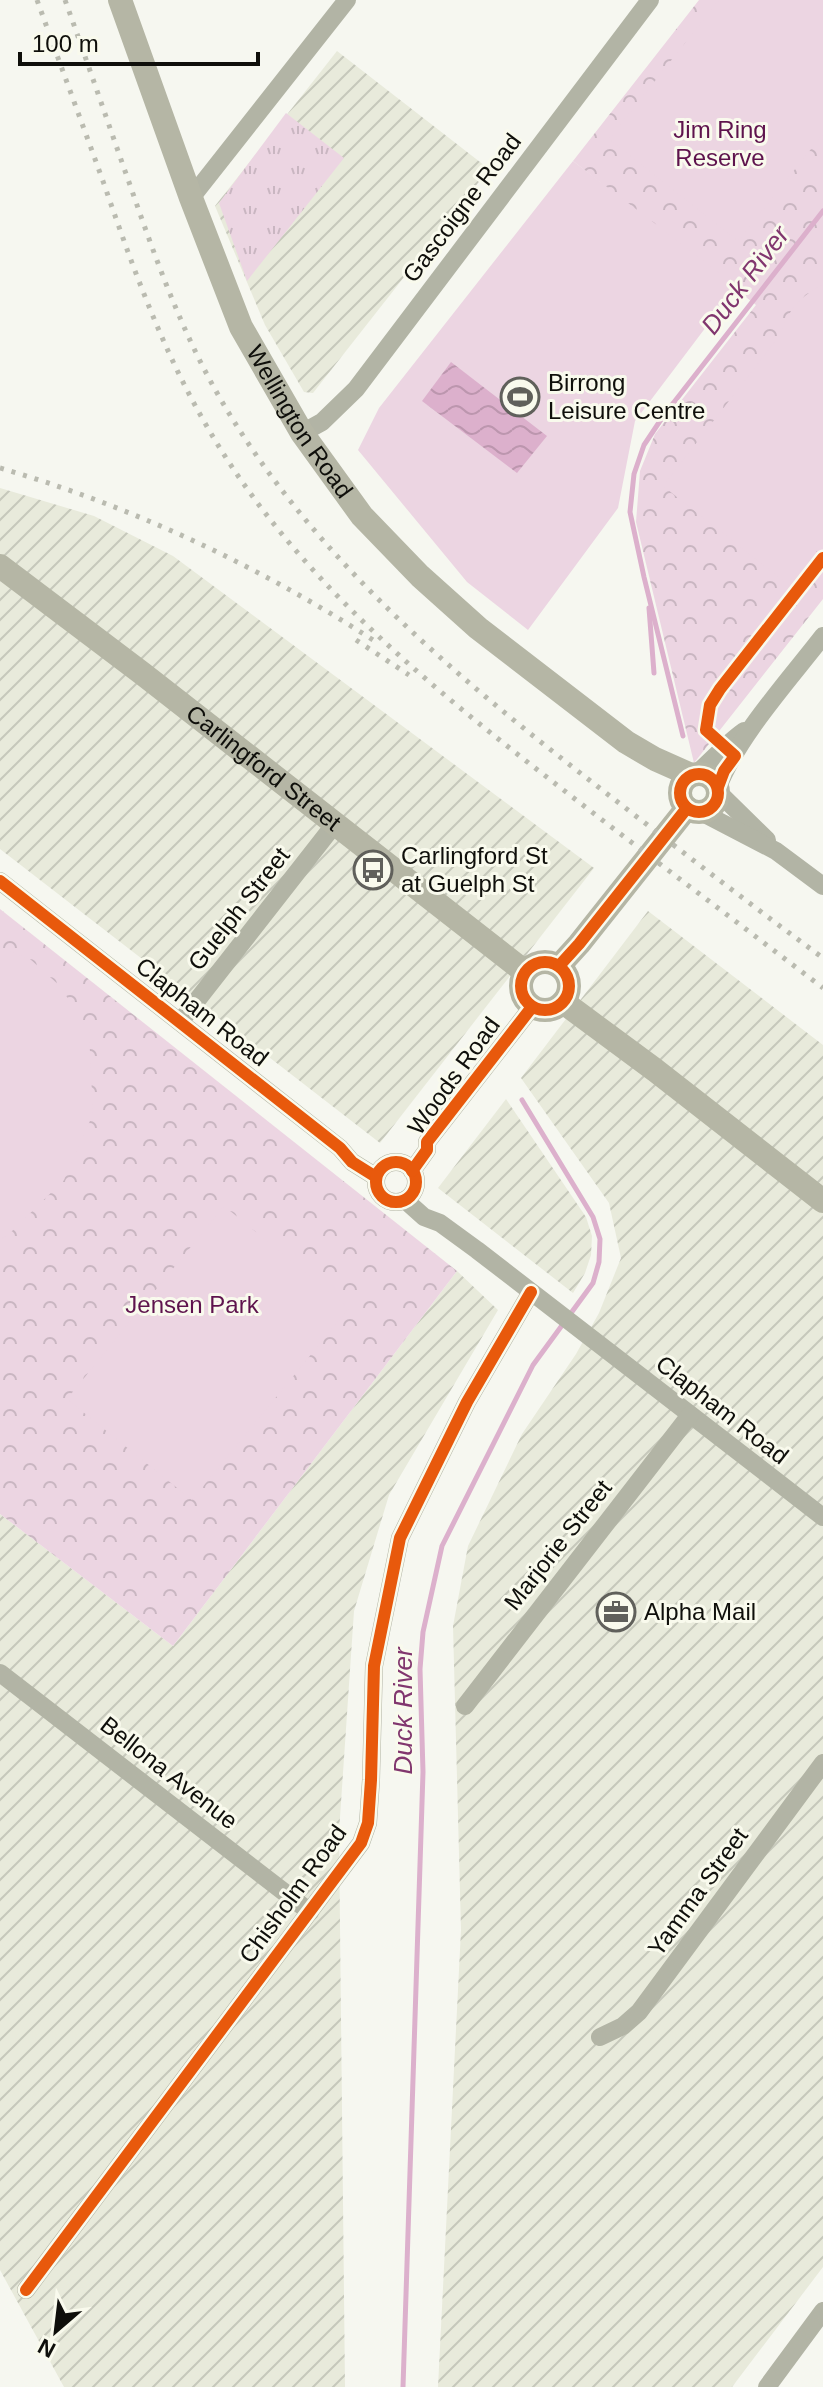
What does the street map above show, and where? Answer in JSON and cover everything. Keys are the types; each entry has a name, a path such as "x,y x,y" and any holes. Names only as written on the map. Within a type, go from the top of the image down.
{"main road":[{"name":"Wellington Road","path":"120,0 241,327 302,433 362,516 420,576 478,628 626,742 658,778 691,793"},
{"name":"Carlingford Street","path":"0,566 525,972"},
{"path":"559,966 579,944 691,793 716,804 719,790"},
{"path":"537,963 559,966 568,979 568,995 556,1008 532,1007 526,1002 520,987 525,972 537,963"},
{"path":"563,1002 823,1201"}],"street":[{"path":"191,198 347,0"},
{"name":"Gascoigne Road","path":"302,433 322,422 356,389 640,4"},
{"path":"776,851 719,790 724,771 753,725 823,636"},
{"path":"691,793 732,739 753,725"},
{"name":"Wellington Road","path":"691,793 823,886"},
{"name":"Guelph Street","path":"180,1022 334,825"},
{"name":"Clapham Road","path":"0,881 340,1148 357,1153 399,1178 433,1209 440,1223 823,1517"},
{"name":"Woods Road","path":"399,1178 427,1150 427,1142 532,1007"},
{"name":"Chisholm Road","path":"26,2290 361,1843 368,1823 374,1666 400,1538 467,1402 531,1292"},
{"name":"Marjorie Street","path":"465,1706 690,1415"},
{"name":"Bellona Avenue","path":"0,1673 310,1912"},
{"name":"Yamma Street","path":"600,2037 623,2026 639,2012 823,1763"},
{"path":"767,2387 823,2311"}],"shaded area":[{"path":"337,51 489,169 313,393 304,392 265,325 215,206"},
{"path":"0,488 94,516 173,556 594,868 380,1143 0,849"},
{"path":"648,911 823,1045 823,2267 732,2387 438,2387 461,1930 453,1626 468,1546 522,1434 576,1354 599,1313 621,1258 609,1203 521,1078"},
{"path":"506,1099 586,1217 592,1236 591,1255 573,1293 438,1188"},
{"path":"457,1271 498,1310 389,1495 354,1611 339,1832 345,2387 64,2387 0,2270 0,1514 173,1646"}],"green space":[{"name":"Jim Ring Reserve","path":"699,0 823,0 823,599 694,763 636,522 640,471 655,434 756,305 573,161"},
{"path":"719,0 823,0 823,134 738,241 609,139"},
{"path":"286,113 344,158 247,281 219,203"},
{"name":"Birrong Leisure Centre","path":"573,161 737,286 635,421 618,508 528,630 467,582 358,450 379,408"},
{"path":"823,284 823,543 790,586 663,486 780,335 796,305"},
{"name":"Jensen Park","path":"0,909 457,1271 173,1646 0,1514"},
{"path":"0,948 30,959 60,986 89,1032 93,1114 64,1180 7,1236 0,1239"},
{"path":"224,1206 349,1308 192,1500 67,1399"}],"water":[{"path":"451,362 547,436 517,473 422,401"}],"waterway":[{"name":"Duck River","path":"683,736 630,512 634,474 644,445 664,415 823,211"},
{"name":"Duck River","path":"649,608 654,673"},
{"name":"Duck River","path":"403,2387 423,1772 420,1669 423,1632 442,1546 533,1365 593,1283 599,1262 600,1239 593,1217 522,1100"}],"railway":[{"path":"37,0 163,340 209,430 279,530 361,620 453,702 582,805 823,988"},
{"path":"65,0 183,325 224,405 301,515 392,613 492,702 625,808 823,958"},
{"path":"0,468 98,500 193,540 285,587 373,640"},
{"path":"356,640 409,675"}],"cycle path":[{"path":"718,787 724,771 735,756 706,730 710,705 823,558"},
{"path":"699,774 713,779 718,793 713,807 699,812 685,807 680,793 685,779 699,774"},
{"path":"559,966 687,808"},
{"path":"0,881 340,1148 352,1162 376,1177"},
{"path":"545,962 562,969 569,986 562,1003 545,1010 528,1003 521,986 528,969 545,962"},
{"path":"412,1171 427,1150 427,1142 532,1007"},
{"path":"396,1162 410,1168 416,1182 410,1196 396,1202 382,1196 376,1182 382,1168 396,1162"},
{"path":"26,2290 361,1843 368,1823 374,1666 400,1538 467,1402 531,1292"}],"place":[{"name":"Birrong Leisure Centre","path":"520,397"},
{"name":"Carlingford St at Guelph St","path":"373,870"},
{"name":"Alpha Mail","path":"616,1612"}]}
